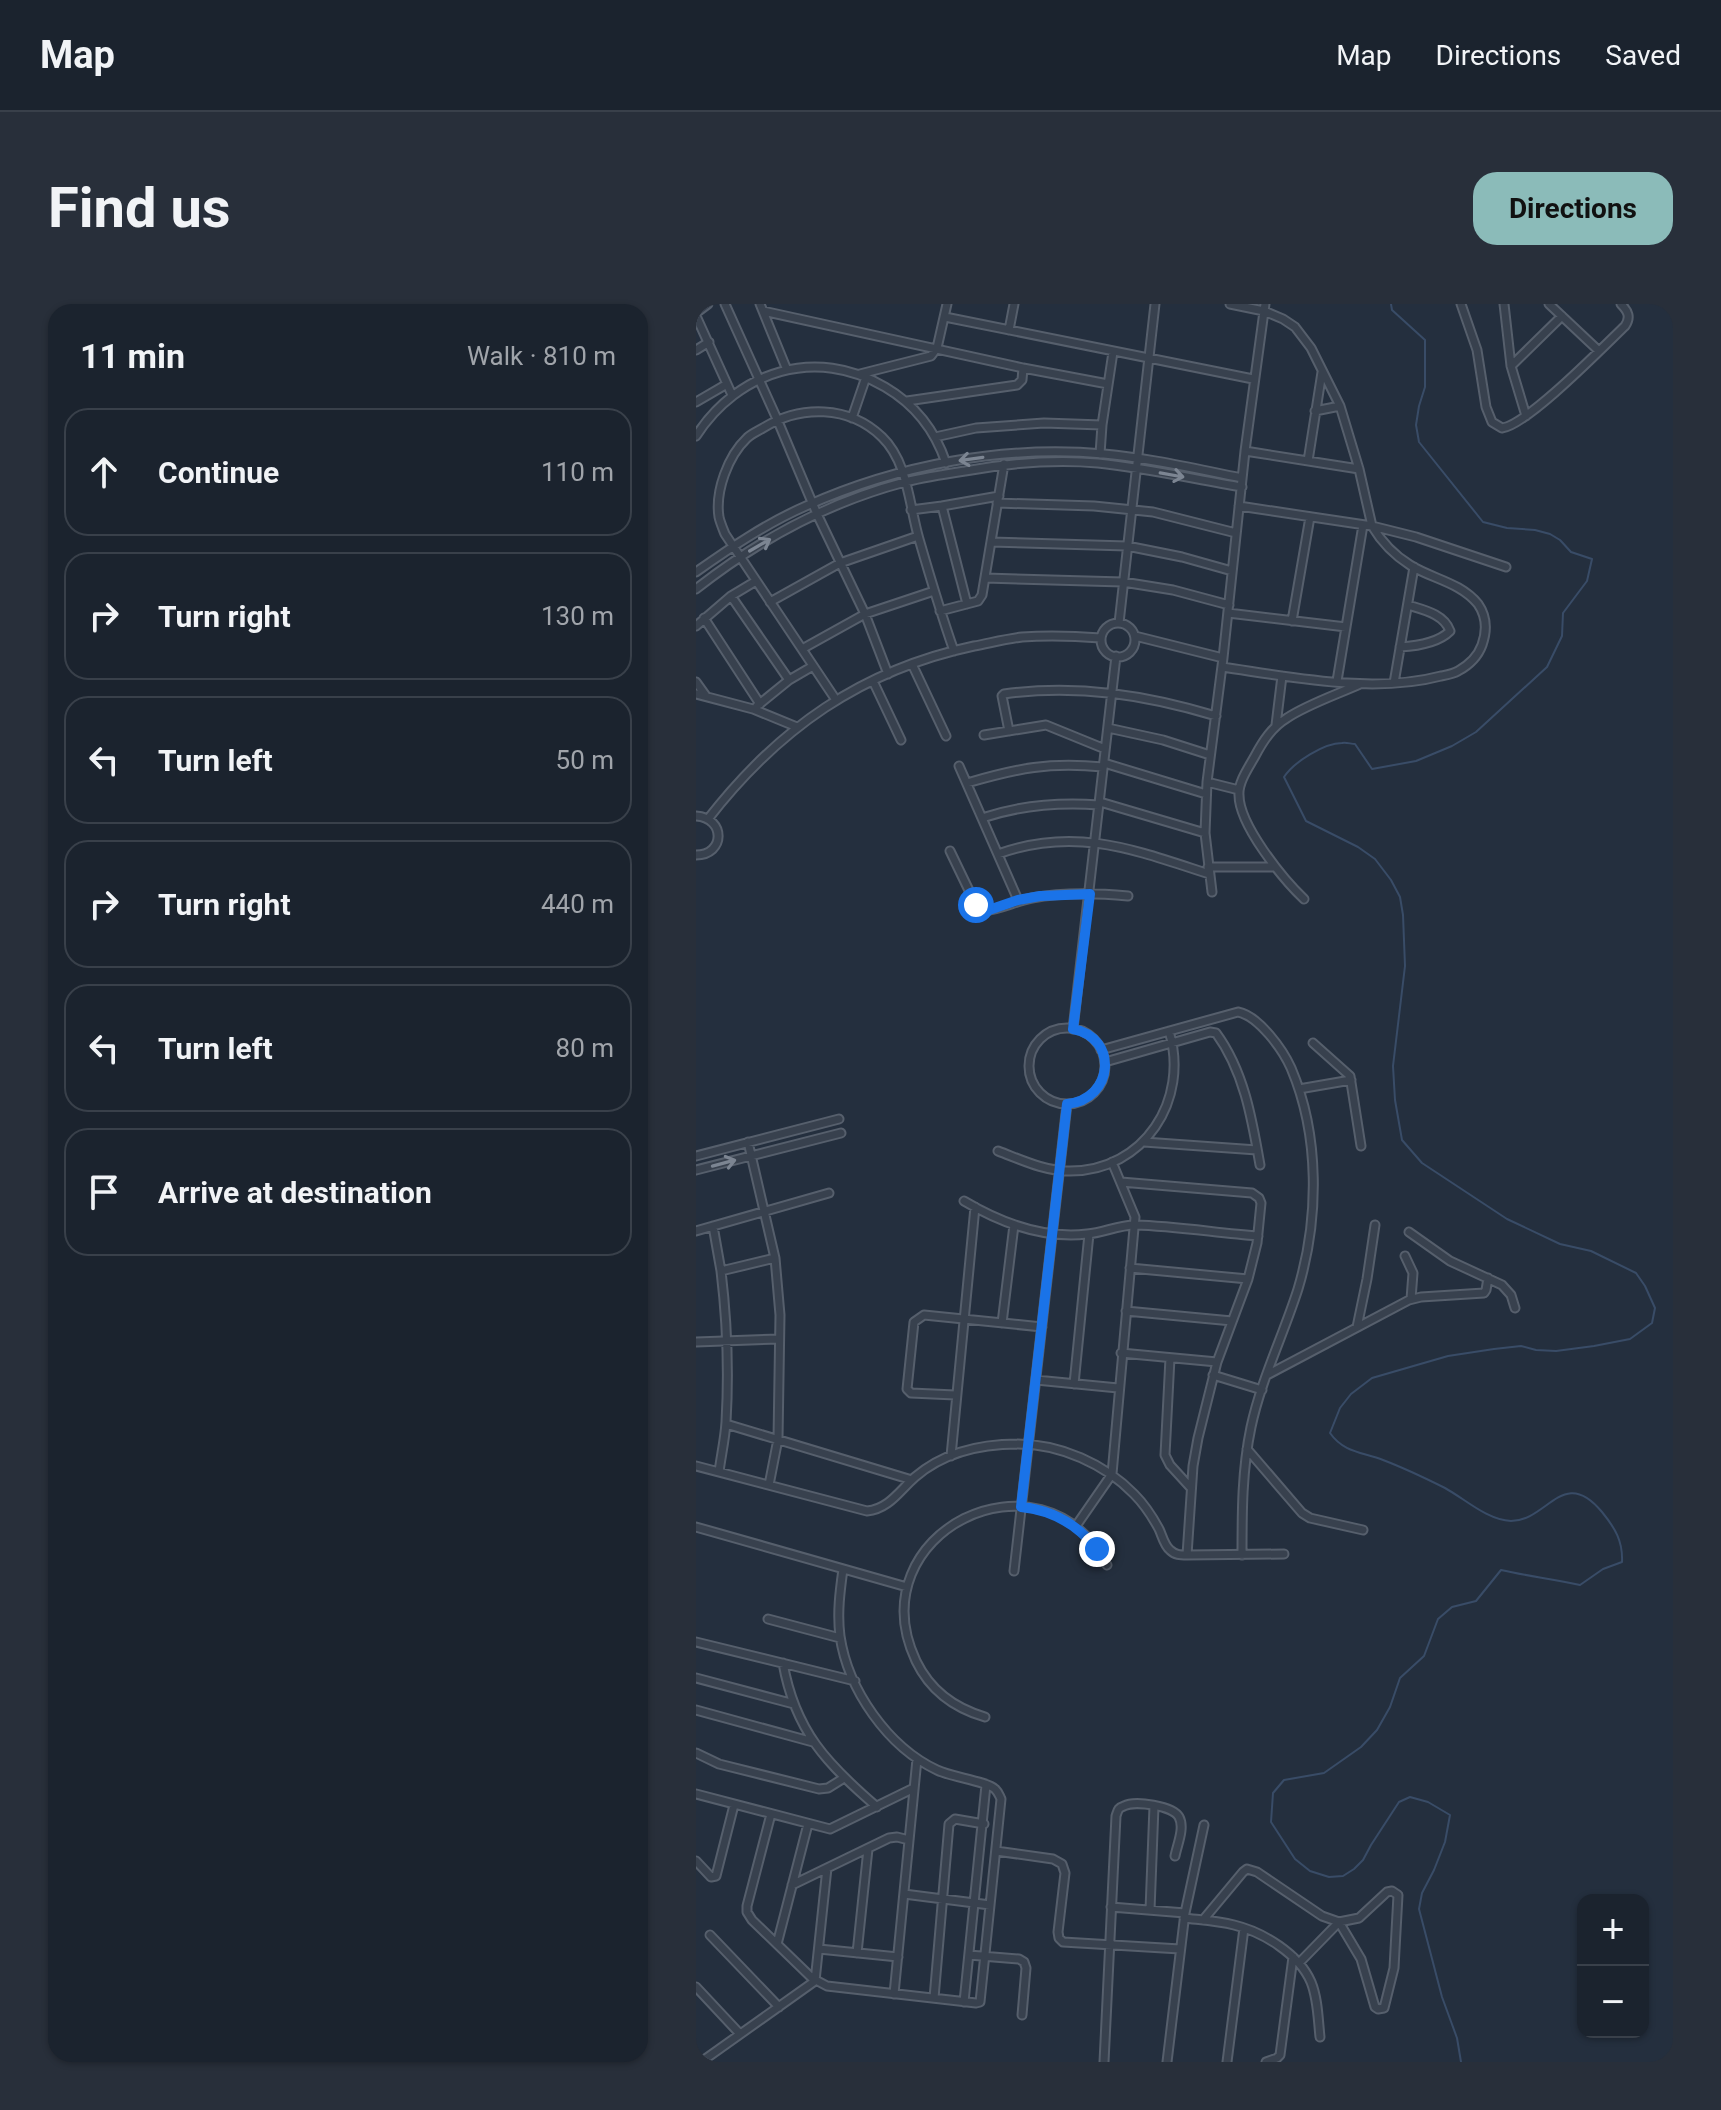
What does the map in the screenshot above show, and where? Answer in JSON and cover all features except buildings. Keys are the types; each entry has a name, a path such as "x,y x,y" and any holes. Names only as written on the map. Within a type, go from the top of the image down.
{"street":[{"path":"708,304 696,314 732,395"},
{"path":"725,304 812,503 865,614 888,674"},
{"path":"863,375 927,358 937,348 947,304"},
{"path":"1009,330 1014,304"},
{"path":"1119,623 1155,304"},
{"path":"1230,304 1264,308 1295,327 1305,338 1340,406 1359,469 1368,525 1337,681"},
{"path":"1461,304 1477,350 1484,400 1492,422 1506,428 1526,416 1564,384 1628,322 1628,313 1621,304"},
{"path":"1504,304 1511,366 1526,416"},
{"path":"1549,304 1599,351"},
{"path":"762,308 787,370"},
{"path":"762,308 1023,368 1108,384"},
{"path":"1212,892 1205,833 1207,782 1223,663 1253,379 1264,308"},
{"path":"1511,366 1562,316"},
{"path":"945,317 1253,379"},
{"path":"696,350 709,342"},
{"path":"1100,454 1113,352"},
{"path":"696,436 732,395 759,380 787,370 814,366 837,368 863,375 907,401 935,437 946,463"},
{"path":"907,401 1017,385 1022,380 1023,368"},
{"path":"1308,461 1322,370"},
{"path":"852,418 863,375"},
{"path":"696,402 727,384"},
{"path":"1315,411 1340,406"},
{"path":"836,700 725,534 719,517 719,499 728,466 748,437 777,419 813,411 834,413 865,424 881,436 900,463 918,536 954,651"},
{"path":"935,437 976,428 1044,423 1102,425"},
{"path":"1245,451 1359,469"},
{"path":"696,572 733,546 812,503 902,472 946,463 1029,453 1100,454 1242,478"},
{"path":"696,589 740,557 817,514 905,482 1004,464 1060,462 1135,468 1242,487"},
{"path":"940,611 980,599 1004,464"},
{"path":"911,510 998,500 1094,506 1153,512 1236,533"},
{"path":"942,506 967,604"},
{"path":"1239,506 1405,533 1506,567"},
{"path":"1292,621 1310,517"},
{"path":"1135,636 1223,663 1282,676 1394,683 1422,681 1457,672 1478,655 1485,638 1486,622 1479,605 1463,591 1414,567 1382,542 1368,525"},
{"path":"770,602 840,563 918,536"},
{"path":"991,542 1127,546 1232,571"},
{"path":"1394,683 1414,567"},
{"path":"985,578 1123,582 1173,590 1229,609 1346,627"},
{"path":"696,626 731,596 756,581"},
{"path":"802,649 865,614 934,591"},
{"path":"731,596 789,680"},
{"path":"1400,647 1430,642 1450,631 1439,616 1408,605"},
{"path":"704,618 757,706"},
{"path":"1114,623 1129,627 1135,636 1130,652 1116,656 1106,651 1101,638 1105,629 1114,623"},
{"path":"708,819 758,761 797,727 836,700 888,674 954,651 1021,637 1101,638"},
{"path":"1073,1029 1116,656"},
{"path":"912,664 946,736"},
{"path":"757,706 789,680 813,666"},
{"path":"1276,726 1282,676"},
{"path":"873,681 901,740"},
{"path":"696,682 707,698"},
{"path":"1304,899 1275,867 1257,840 1242,812 1239,790 1265,737 1276,726 1288,717 1362,683"},
{"path":"1009,731 1001,698 1004,694 1064,689 1165,702 1216,716"},
{"path":"696,694 757,706 797,727"},
{"path":"984,735 1046,725 1105,749"},
{"path":"1108,728 1163,740 1210,755"},
{"path":"967,783 1041,765 1104,765 1206,794"},
{"path":"959,766 1018,900"},
{"path":"1207,782 1239,790"},
{"path":"982,818 1035,805 1099,803 1205,833"},
{"path":"696,816 708,819 717,828 717,842 710,852 696,855"},
{"path":"998,854 1046,842 1095,842 1209,870 1275,867"},
{"path":"950,851 980,910 989,911 1018,900 1051,895 1128,896"},
{"path":"1101,1050 1238,1012 1244,1013 1282,1049 1299,1089 1308,1124 1312,1159 1311,1224 1298,1288 1262,1390 1247,1449 1242,1497 1242,1555"},
{"path":"1058,1029 1073,1029 1089,1035 1101,1050 1105,1062 1104,1075 1095,1091 1085,1099 1067,1104 1048,1099 1038,1090 1030,1073 1030,1060 1037,1043 1058,1029"},
{"path":"998,1151 1060,1171 1087,1170 1128,1155 1144,1142 1160,1119 1172,1091 1175,1071 1169,1031"},
{"path":"1105,1062 1210,1032 1218,1033 1245,1092 1260,1165"},
{"path":"1313,1043 1346,1071 1351,1080 1361,1146"},
{"path":"1299,1089 1351,1080"},
{"path":"1014,1571 1067,1104"},
{"path":"696,1156 839,1119"},
{"path":"696,1170 841,1133"},
{"path":"748,1142 775,1258 780,1315 778,1439 769,1485"},
{"path":"1144,1142 1257,1150"},
{"path":"1076,1526 1112,1474 1134,1212 1112,1162"},
{"path":"1121,1182 1255,1194 1261,1203 1258,1236 1248,1279 1213,1375 1193,1466 1187,1555"},
{"path":"696,1231 829,1193"},
{"path":"964,1201 1014,1225 1052,1234 1089,1234 1134,1225 1258,1236"},
{"path":"951,1456 975,1207"},
{"path":"1002,1323 1014,1225"},
{"path":"1357,1327 1375,1225"},
{"path":"713,1226 721,1271 727,1341 726,1424 719,1472"},
{"path":"1409,1232 1450,1261 1502,1285 1515,1308"},
{"path":"1074,1384 1089,1234"},
{"path":"1405,1256 1413,1277 1411,1299"},
{"path":"721,1271 775,1258"},
{"path":"1130,1268 1248,1279"},
{"path":"1267,1375 1411,1299 1483,1293 1488,1278"},
{"path":"1126,1311 1232,1321"},
{"path":"955,1395 908,1391 916,1320 924,1315 1042,1327"},
{"path":"696,1342 779,1339"},
{"path":"1121,1353 1217,1362"},
{"path":"1170,1358 1165,1455 1191,1488"},
{"path":"1213,1375 1262,1390"},
{"path":"1036,1380 1118,1388"},
{"path":"726,1424 912,1480"},
{"path":"696,1466 867,1511 883,1507 933,1464 951,1456 982,1446 1028,1444 1076,1456 1112,1474 1144,1505 1169,1549 1178,1555 1284,1554"},
{"path":"1247,1449 1302,1513 1310,1518 1363,1530"},
{"path":"985,1717 967,1711 936,1690 919,1667 911,1649 906,1629 907,1587 924,1552 937,1536 970,1514 990,1508 1021,1507 1051,1513 1076,1526 1091,1541 1107,1565"},
{"path":"696,1527 907,1587"},
{"path":"771,1814 747,1909 750,1918 815,1981 827,1986 980,2002 1001,1799 994,1789 986,1785 958,1778 917,1759 892,1737 871,1710 855,1681 840,1638 838,1615 843,1569"},
{"path":"768,1619 840,1638"},
{"path":"696,1642 855,1681"},
{"path":"783,1663 794,1704 813,1742 844,1778 877,1807"},
{"path":"696,1678 794,1704"},
{"path":"696,1710 813,1742"},
{"path":"696,1753 719,1764 819,1789 828,1788 844,1778"},
{"path":"894,1994 917,1759"},
{"path":"964,2002 986,1785"},
{"path":"697,1797 827,1829 914,1788"},
{"path":"1104,2062 1117,1812 1128,1804 1173,1810 1181,1820 1175,1856"},
{"path":"696,1861 711,1877 716,1876 734,1805"},
{"path":"1150,1910 1154,1806"},
{"path":"934,1998 949,1824 955,1819 984,1824"},
{"path":"777,1944 808,1824"},
{"path":"1167,2062 1185,1916 1204,1825"},
{"path":"983,1834 998,1836"},
{"path":"792,1885 893,1837 909,1840"},
{"path":"857,1953 868,1849"},
{"path":"996,1851 1059,1862 1064,1867 1058,1932 1059,1938 1066,1944 1180,1949"},
{"path":"701,2062 815,1981 827,1868"},
{"path":"1203,1920 1243,1872 1250,1869 1257,1872 1322,1916 1339,1922 1361,1959 1375,2007 1382,2009 1394,1968 1398,1895 1387,1892 1359,1918 1339,1922 1296,1960 1281,2053 1266,2062"},
{"path":"904,1894 990,1905"},
{"path":"1111,1907 1185,1916 1244,1928 1265,1938 1296,1960 1308,1976 1314,1990 1320,2037"},
{"path":"1227,2062 1244,1928"},
{"path":"710,1935 779,2007"},
{"path":"819,1949 898,1957"},
{"path":"969,1955 1024,1962 1022,2015"},
{"path":"696,1987 740,2034"}],"waterway":[{"path":"1391,304 1392,310 1425,340 1425,387 1416,425 1419,442 1483,522 1550,534 1571,552 1592,559 1587,581 1563,613 1562,636 1547,667 1476,732 1416,761 1372,769 1355,744 1335,744 1310,754 1284,777 1306,821 1375,859 1400,897 1405,966 1393,1066 1402,1140 1422,1163 1507,1219 1560,1244 1591,1251 1636,1273 1655,1308 1652,1323 1630,1339 1556,1351 1521,1346 1494,1349 1448,1356 1372,1378 1351,1394 1340,1408 1330,1433 1341,1445 1414,1473 1502,1520 1524,1519 1566,1494 1577,1494 1602,1512 1620,1541 1622,1562 1603,1569 1580,1585 1501,1570 1476,1601 1452,1607 1438,1619 1424,1656 1400,1678 1390,1707 1377,1730 1361,1747 1324,1773 1284,1780 1273,1793 1271,1822 1295,1859 1310,1871 1329,1877 1343,1876 1363,1860 1399,1802 1410,1797 1428,1802 1450,1815 1445,1842 1422,1893 1419,1909 1442,1997 1457,2038 1461,2062"}],"route":[{"path":"976,905 986,911 1040,896 1090,894 1073,1029 1094,1039 1104,1056 1105,1068 1102,1081 1091,1096 1067,1104 1021,1507 1041,1510 1076,1526 1097,1549"}]}
